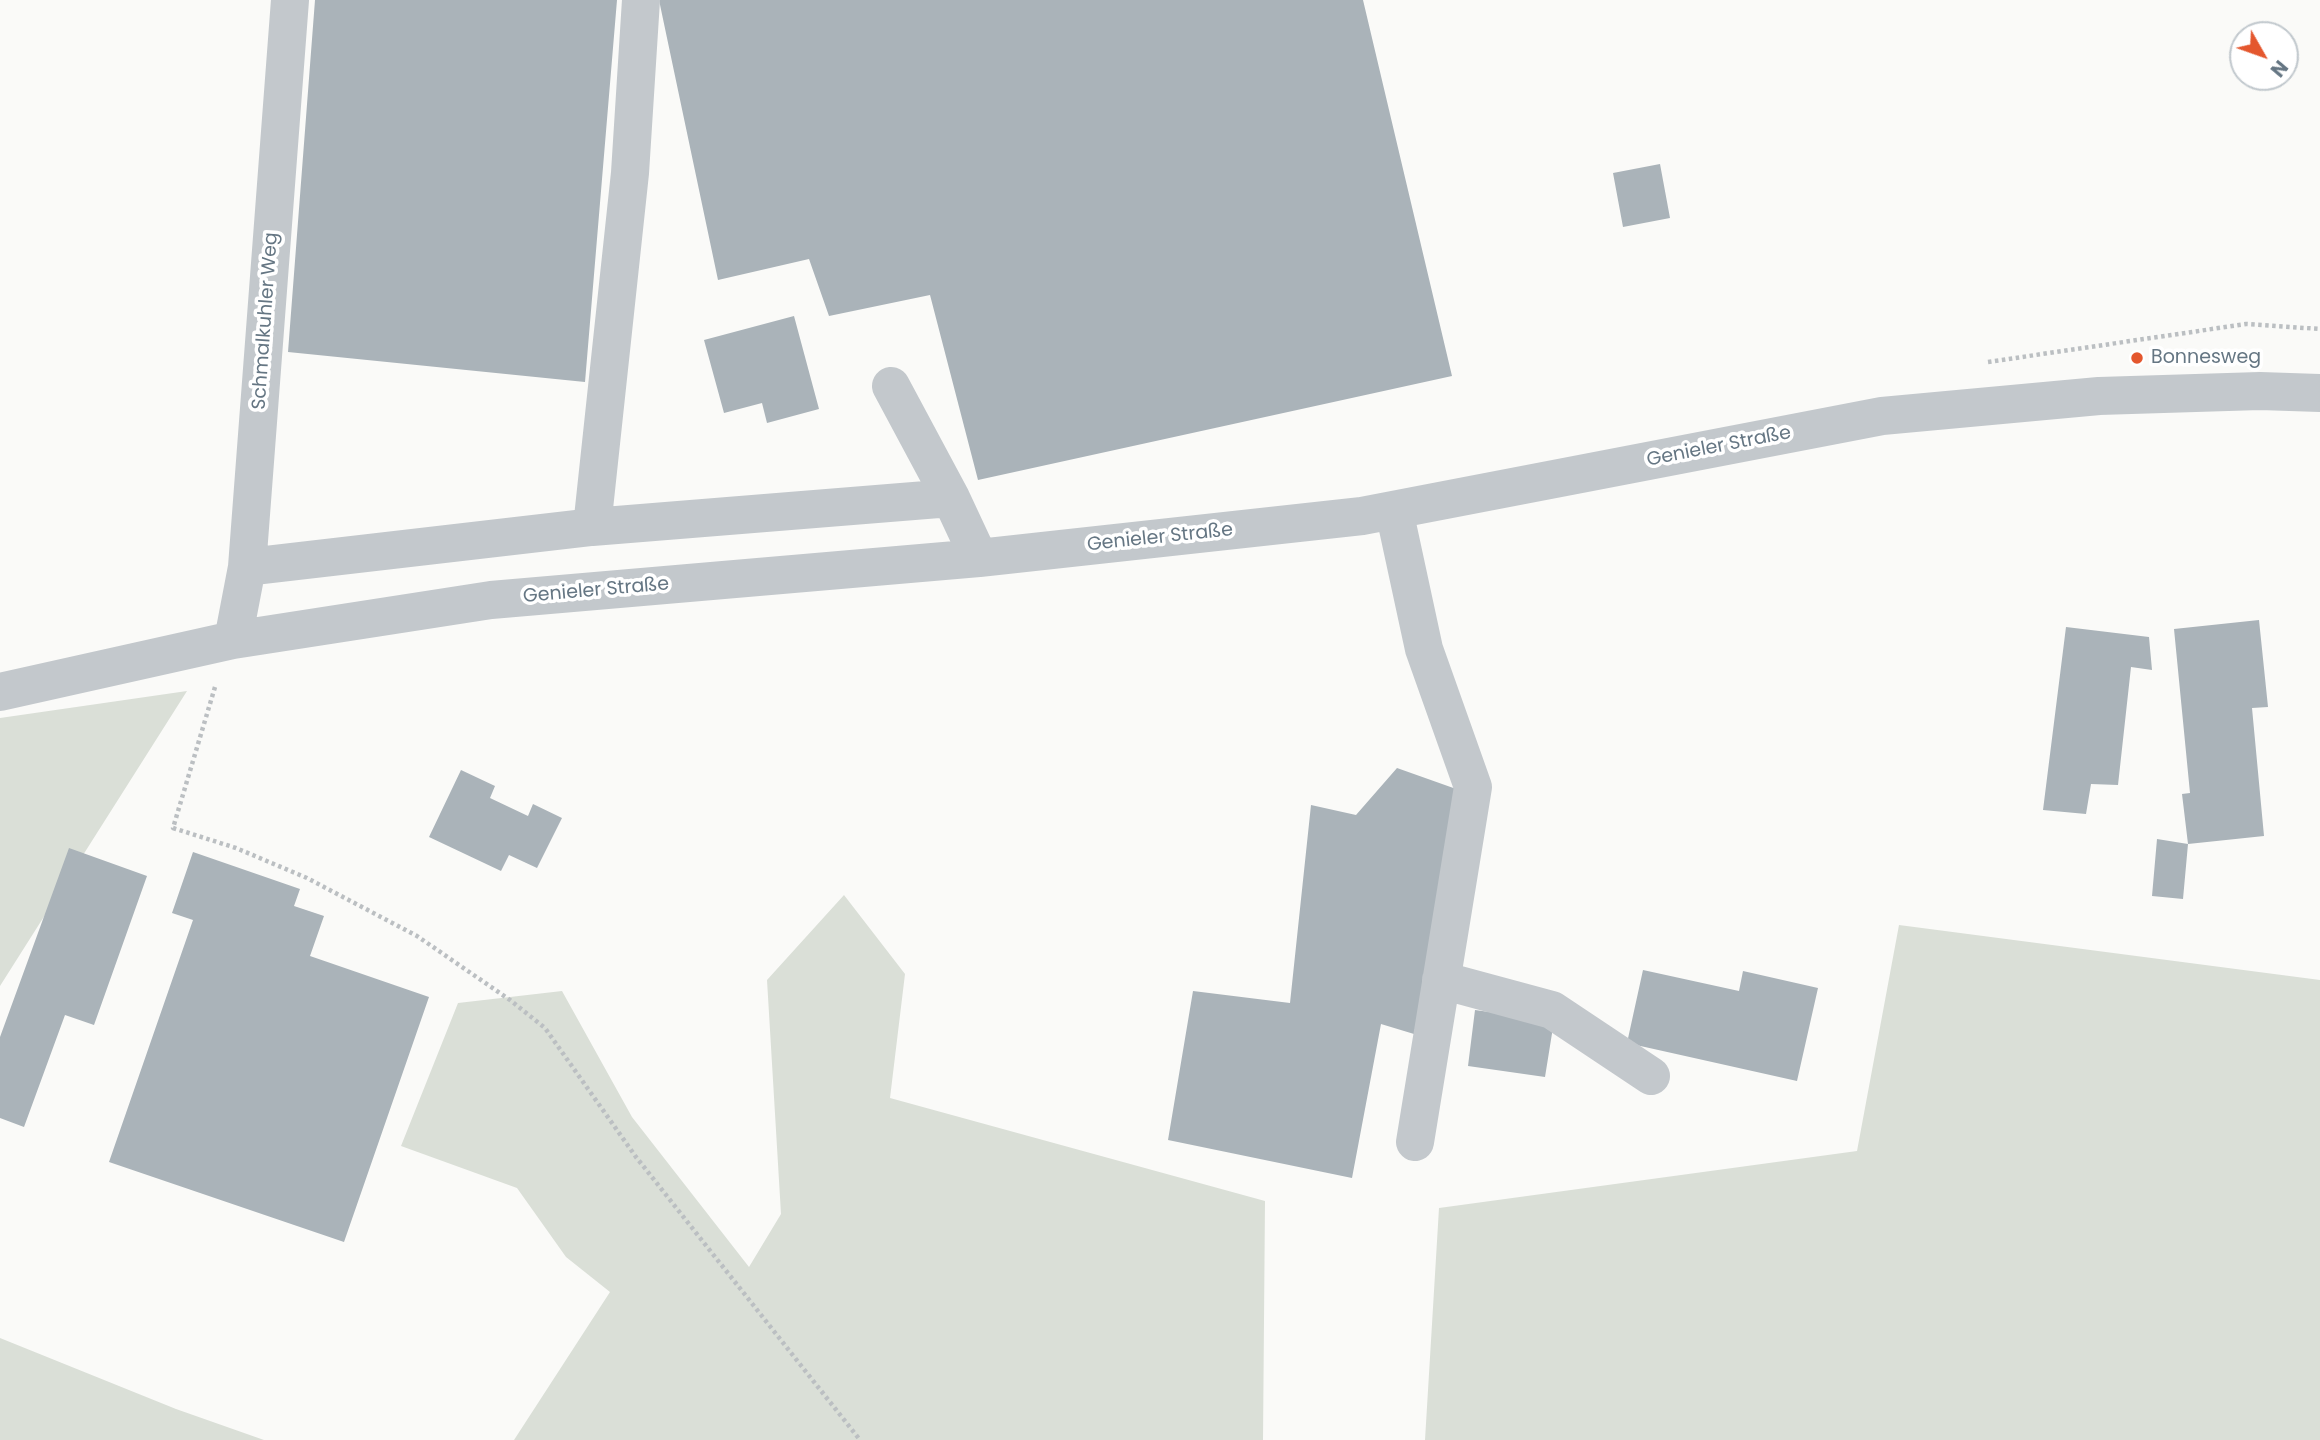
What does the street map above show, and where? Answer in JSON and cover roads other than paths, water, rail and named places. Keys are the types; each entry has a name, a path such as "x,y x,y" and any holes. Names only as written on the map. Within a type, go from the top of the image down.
{"street":[{"name":"Schmalkuhler Weg","path":"233,640 247,567 290,0"},
{"path":"592,527 630,173 640,0"},
{"path":"891,386 951,498 979,558"},
{"name":"Genieler Straße","path":"0,692 233,640 491,600 979,558 1362,516 1882,416 2099,396 2260,391 2320,393"},
{"path":"247,567 592,527 951,498"},
{"path":"1394,510 1424,649 1473,787 1415,1142"},
{"path":"1441,981 1552,1010 1651,1076"}],"place":[{"name":"Bonnesweg","path":"2137,358"}]}
